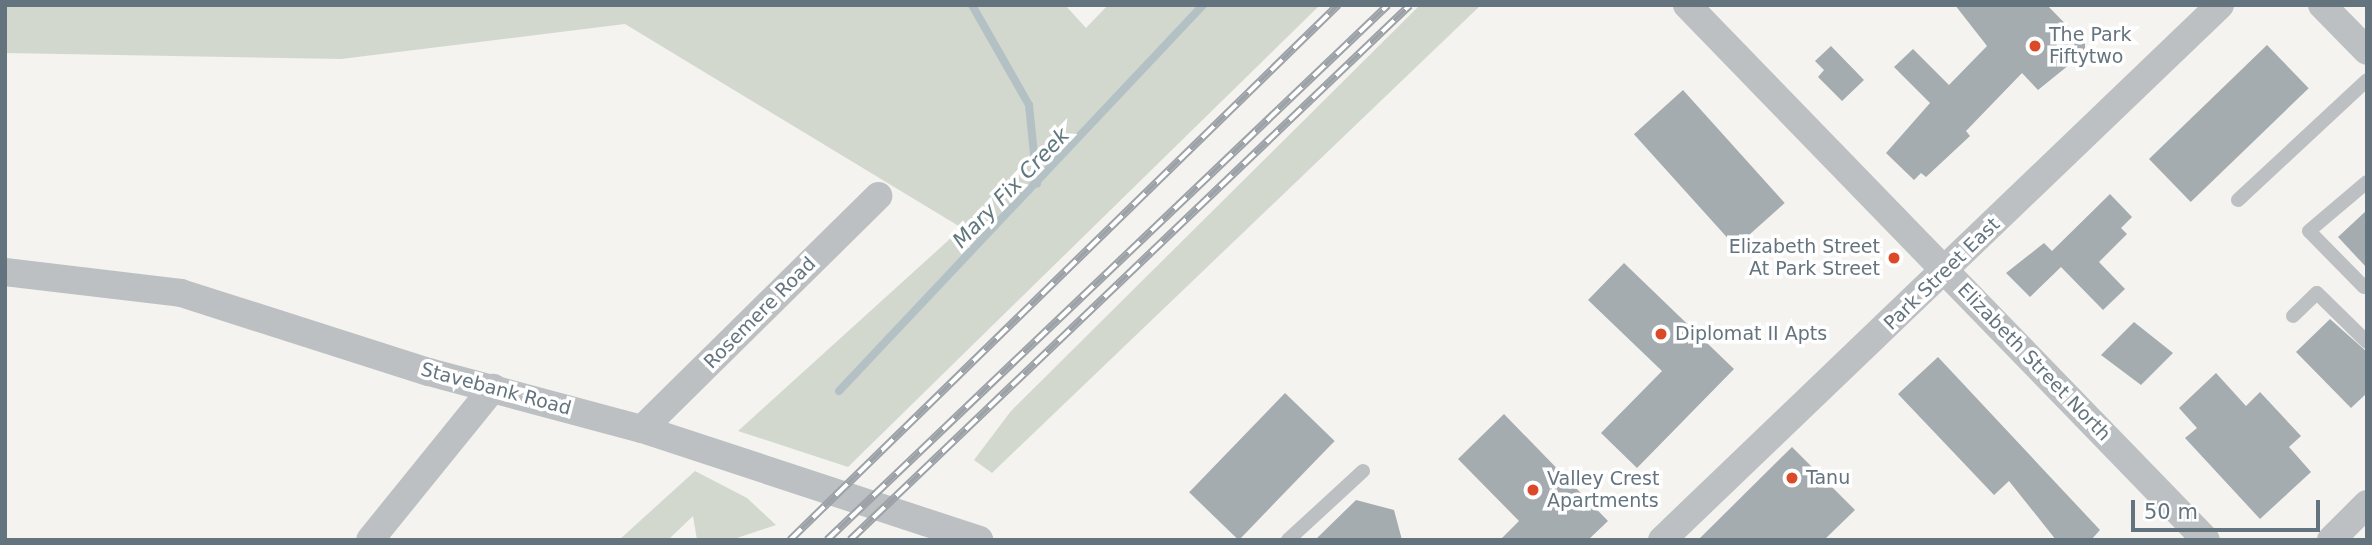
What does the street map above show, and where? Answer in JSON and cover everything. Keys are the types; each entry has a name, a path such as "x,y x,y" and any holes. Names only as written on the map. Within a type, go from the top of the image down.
{"street":[{"name":"Elizabeth Street North","path":"1687,5 2206,540"},
{"name":"Park Street East","path":"1662,540 2220,5"},
{"path":"2322,5 2367,51"},
{"name":"Rosemere Road","path":"642,429 878,196"},
{"name":"Stavebank Road","path":"5,272 181,293 493,388 642,429 979,540"},
{"path":"370,540 493,388"},
{"path":"2330,540 2367,504"}],"lane":[{"path":"2238,200 2367,80"},
{"path":"2364,287 2309,232 2367,182"},
{"path":"2293,316 2317,293 2367,342"},
{"path":"1288,540 1363,471"}],"shaded area":[{"path":"5,5 1065,5 1086,28 1108,5 1320,5 848,467 738,431 962,228 625,24 341,59 5,53"},
{"path":"1420,5 1481,5 992,473 974,460 1011,411"},
{"path":"695,471 747,498 776,525 731,540 697,540 693,516 668,540 619,540"}],"building":[{"path":"1955,5 2047,5 2085,44 2085,52 2038,90 2022,73 1966,131 1970,136 1926,177 1921,173 1914,180 1886,153 1930,103 1894,67 1913,49 1949,85 1987,46"},
{"path":"2267,45 2309,88 2191,202 2149,159"},
{"path":"1831,46 1864,80 1842,101 1818,77 1824,70 1815,61"},
{"path":"1683,90 1785,203 1736,247 1634,134"},
{"path":"2110,194 2132,217 2121,228 2127,234 2099,262 2125,289 2103,310 2061,267 2030,297 2006,273 2044,243 2052,251"},
{"path":"2367,210 2367,268 2338,237"},
{"name":"Diplomat II Apts","path":"1624,263 1734,369 1637,468 1601,433 1662,371 1588,300"},
{"path":"2330,319 2367,352 2367,393 2351,408 2296,352"},
{"path":"2134,322 2173,353 2141,385 2101,355"},
{"path":"1938,357 2100,530 2091,540 2056,540 2009,481 1994,495 1898,394"},
{"path":"2216,373 2246,406 2260,392 2301,436 2289,447 2311,472 2260,519 2185,438 2197,428 2179,408"},
{"path":"1285,393 1335,441 1239,540 1189,492"},
{"name":"Valley Crest Apartments","path":"1504,414 1608,521 1588,540 1500,540 1519,521 1458,459"},
{"name":"Tanu","path":"1792,447 1855,510 1824,540 1698,540"},
{"path":"1356,500 1394,510 1402,540 1315,540"}],"waterway":[{"path":"972,5 1029,105 1037,184"},
{"name":"Mary Fix Creek","path":"839,391 1203,5"}],"railway":[{"path":"790,540 1338,5"},
{"path":"827,540 1388,5"},
{"path":"850,540 1410,5"}],"place":[{"name":"The Park Fiftytwo","path":"2035,46"},
{"name":"Elizabeth Street At Park Street","path":"1894,258"},
{"name":"Diplomat II Apts","path":"1661,334"},
{"name":"Tanu","path":"1792,478"},
{"name":"Valley Crest Apartments","path":"1533,490"}]}
